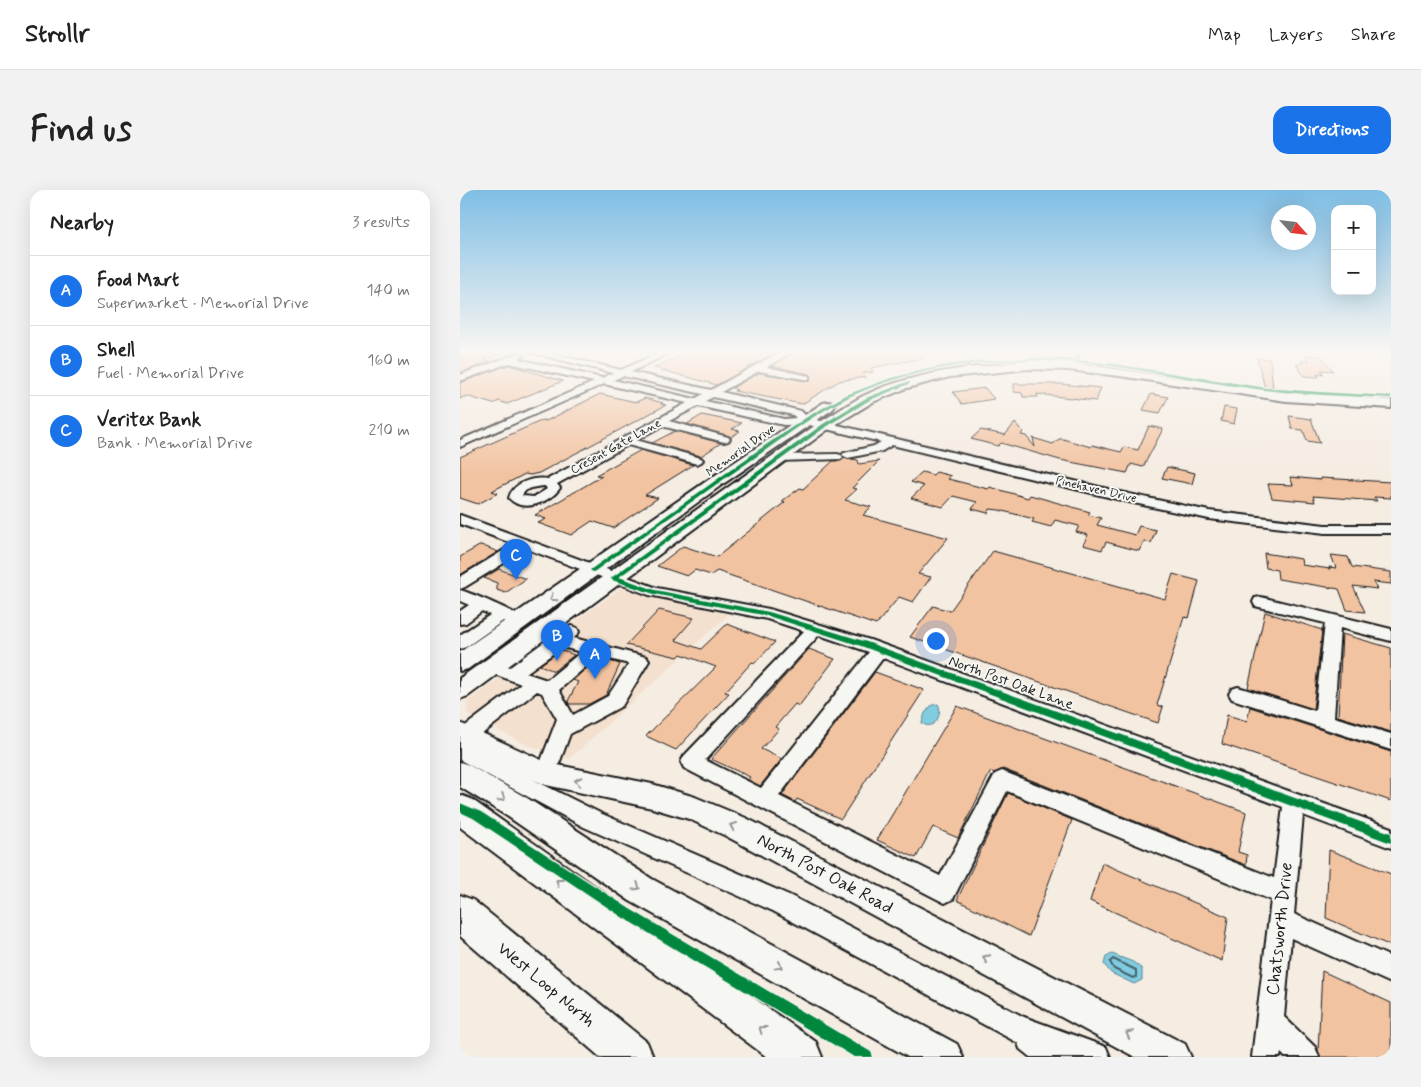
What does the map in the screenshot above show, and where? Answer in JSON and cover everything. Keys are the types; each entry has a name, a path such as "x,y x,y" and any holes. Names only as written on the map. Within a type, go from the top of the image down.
{"highway":[{"path":"460,808 801,1057"},
{"name":"West Loop North","path":"460,913 632,1057"}],"main road":[{"name":"Memorial Drive","path":"460,663 511,618 593,570 805,421 828,406 857,392"},
{"name":"Memorial Drive","path":"460,690 501,671 614,578 778,458 824,425 868,399 884,392"},
{"name":"Memorial Drive","path":"1274,392 1391,404"},
{"name":"Memorial Drive","path":"1284,394 1391,397"},
{"path":"614,578 627,560 696,497"},
{"name":"North Post Oak Road","path":"462,740 546,774 652,796 695,809 736,827 1172,1057"},
{"path":"460,773 518,807 642,890 944,1057"}],"street":[{"path":"460,438 556,392"},
{"path":"460,444 579,392"},
{"path":"652,392 784,422 805,421"},
{"path":"714,393 797,413 805,421"},
{"name":"Cresent Gate Lane","path":"550,483 714,393"},
{"path":"734,410 748,402"},
{"name":"Pinehaven Drive","path":"805,421 1129,498 1209,515 1325,529 1391,529"},
{"path":"660,422 724,439"},
{"path":"627,441 697,460"},
{"path":"778,458 842,456 878,449 890,441"},
{"name":"North Post Oak Lane","path":"460,519 654,592 769,614 816,628 1391,838"},
{"path":"460,584 525,544"},
{"path":"460,595 511,618"},
{"path":"1262,602 1391,635"},
{"path":"460,618 482,604"},
{"path":"460,643 511,618"},
{"path":"1324,720 1333,620"},
{"path":"816,628 691,762 945,891 1002,780 1284,894"},
{"path":"501,671 564,636 594,650 640,661 615,701 563,729"},
{"path":"594,650 462,740 592,820 781,902 1018,1029 1096,1057"},
{"path":"765,799 880,650"},
{"path":"501,671 542,685 566,719 546,774"},
{"path":"1238,694 1391,742"},
{"name":"Chatsworth Drive","path":"1266,1057 1294,801"},
{"path":"1281,921 1391,970"},
{"path":"1270,1023 1305,1057"},
{"path":"1018,1029 1053,1057"}],"shaded area":[{"path":"621,588 663,600 729,614 569,759 525,744 467,714 468,701"}],"water":[{"path":"938,704 940,712 936,721 930,725 922,723 925,713 932,705"},
{"path":"1112,954 1133,962 1142,969 1142,980 1134,984 1111,973 1104,964 1106,957"}],"building":[{"path":"460,392 535,392 507,404 499,401 493,404 466,396 460,399"},
{"path":"742,392 821,392 802,404"},
{"path":"953,392 989,392 994,399 962,404"},
{"path":"1018,392 1099,392 1096,401 1037,394 1038,397 1023,397 1022,393"},
{"path":"600,394 636,402 645,398 666,405 539,473 525,474 492,491 498,493 478,504 460,498 460,457 543,420 546,421"},
{"path":"1151,394 1168,397 1160,413 1143,410"},
{"path":"1224,407 1237,409 1234,424 1221,421"},
{"path":"702,415 742,423 732,429 740,431 731,437 687,424"},
{"path":"1289,416 1311,419 1320,443 1307,441 1303,430 1292,429"},
{"path":"1015,423 1023,432 1021,435 1026,436 1035,447 1033,438 1053,444 1059,439 1063,439 1091,447 1092,445 1121,452 1124,447 1138,450 1149,426 1163,429 1143,467 1131,464 1127,473 1060,460 1001,443 998,446 971,439 981,430 1005,435"},
{"path":"675,431 721,443 701,456 652,443"},
{"path":"641,450 693,465 645,495 658,498 613,528 592,521 571,535 538,523 546,519 535,515 602,476 596,475"},
{"path":"844,458 858,460 859,464 879,461 852,488 857,489 845,500 871,507 863,515 948,538 918,574 931,577 913,602 899,597 876,625 717,571 711,575 695,570 687,576 657,566 683,546 717,557 785,502 782,501 800,488 803,489 833,461 841,461"},
{"path":"1167,467 1195,473 1192,484 1162,478"},
{"path":"922,472 933,475 936,472 951,476 948,479 988,489 990,487 1028,498 1030,495 1090,512 1088,515 1101,518 1097,525 1135,535 1139,526 1156,530 1151,543 1144,541 1139,551 1106,542 1102,550 1083,545 1088,535 1076,532 1079,526 1055,520 1051,527 1032,522 1034,519 999,510 990,509 988,513 972,509 977,502 953,496 943,507 911,498 924,486 911,482"},
{"path":"1290,477 1391,482 1391,498 1374,497 1377,501 1313,496 1315,502 1272,498 1268,484 1293,485"},
{"path":"481,545 498,552 460,575 460,557"},
{"path":"993,551 1165,599 1173,574 1199,581 1189,618 1184,617 1157,705 1163,707 1158,723 910,637 933,606 950,611"},
{"path":"1264,553 1301,559 1302,565 1330,569 1329,567 1336,568 1331,555 1348,557 1352,567 1391,572 1391,584 1373,582 1377,589 1353,586 1365,612 1347,610 1339,589 1278,579 1277,570 1266,568"},
{"path":"499,569 526,579 505,593 497,590 497,583 484,578"},
{"path":"659,610 694,618 675,640 701,649 727,624 775,642 755,663 752,662 725,692 729,693 676,750 646,736 716,667 681,654 678,657 626,645"},
{"path":"1265,612 1322,630 1313,709 1248,688"},
{"path":"1342,634 1391,648 1391,732 1338,716"},
{"path":"809,649 835,659 799,706 795,704 775,727 779,729 761,749 782,759 760,786 748,780 750,777 711,759"},
{"path":"561,650 574,655 554,671 540,665"},
{"path":"598,658 620,664 606,695 589,704 569,704 568,701 578,682 573,680"},
{"path":"875,672 924,690 841,819 797,799 795,802 782,795"},
{"path":"957,706 1246,812 1238,852 1247,855 1246,865 1003,769 994,773 991,771 958,838 933,827 916,858 877,840"},
{"path":"1250,707 1391,752 1391,801 1222,744 1227,715 1247,721"},
{"path":"1008,793 1072,820 1029,936 957,900"},
{"path":"1329,850 1391,874 1391,946 1326,918"},
{"path":"1102,863 1228,917 1222,961 1090,901"},
{"path":"1322,971 1391,1003 1391,1057 1321,1057 1318,1051"}],"cycle path":[{"path":"593,570 821,410 856,392"},
{"path":"614,578 825,425 868,399 885,392"},
{"path":"1304,392 1391,397"},
{"path":"614,578 654,592 769,614 864,644 1391,838"},
{"path":"460,807 477,815 626,913 866,1057"}],"place":[{"name":"Veritex Bank","path":"516,580"},
{"name":"Shell","path":"557,661"},
{"name":"Food Mart","path":"595,679"}]}
